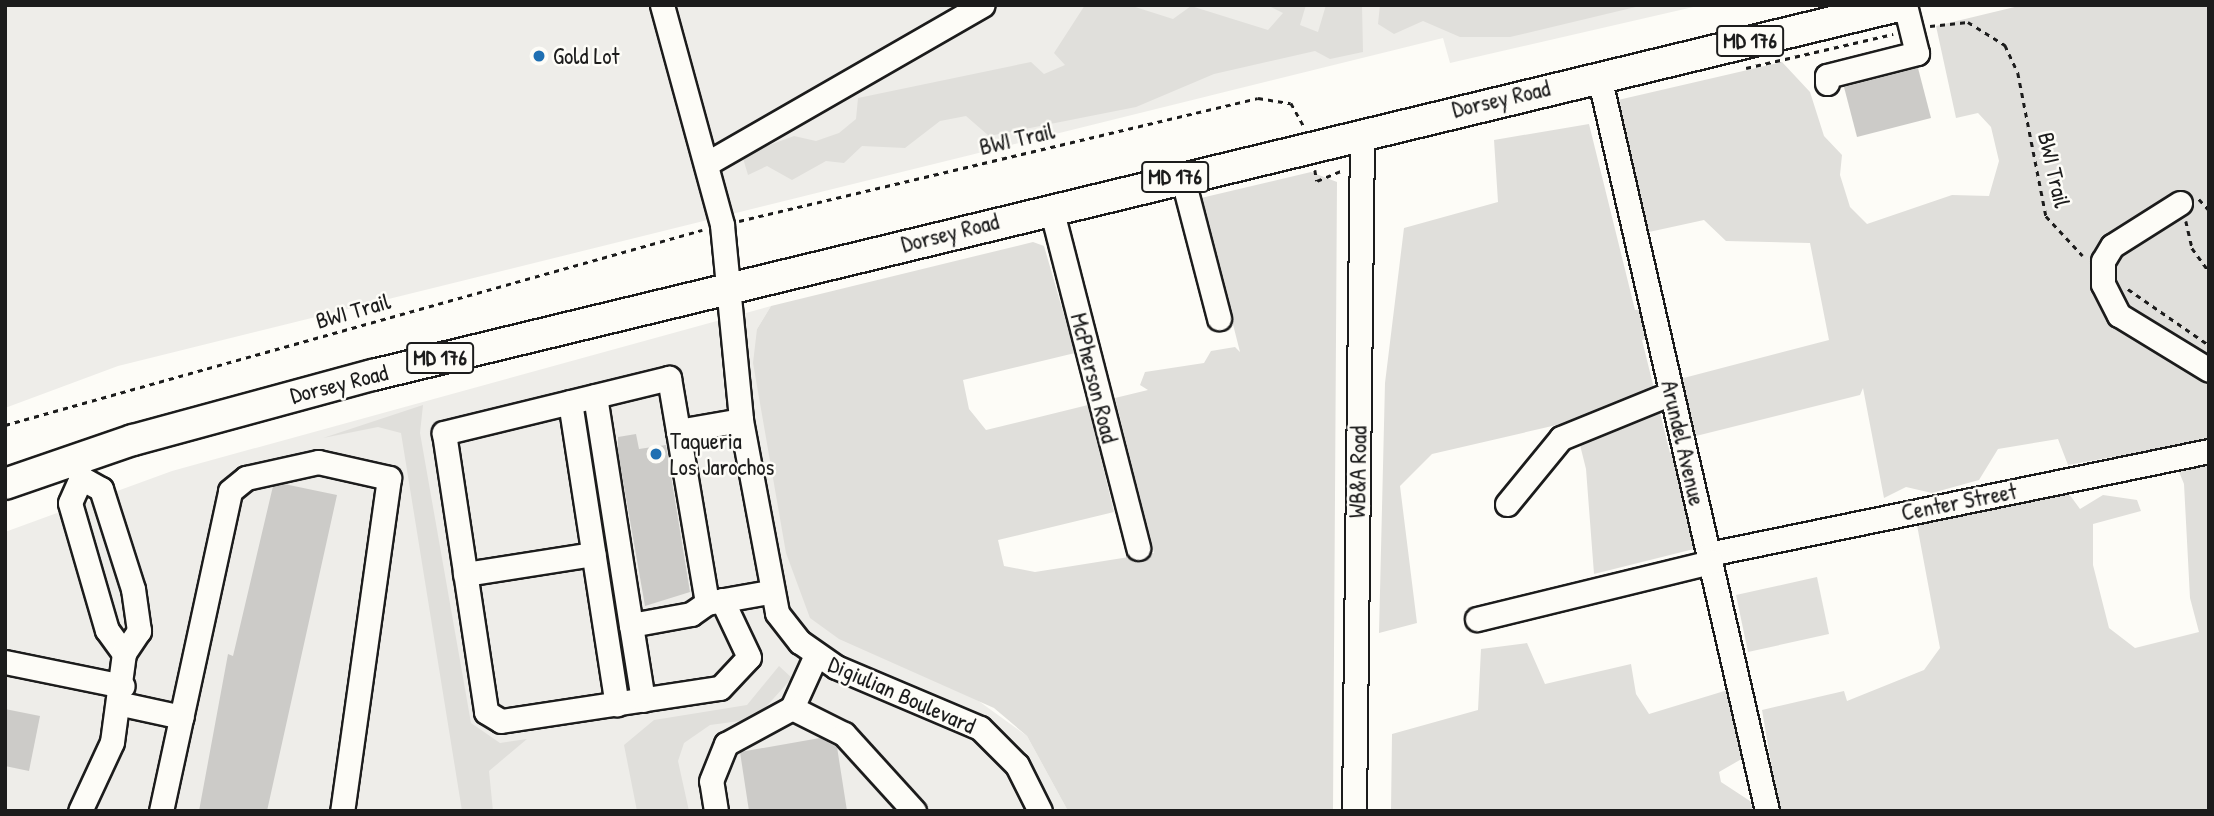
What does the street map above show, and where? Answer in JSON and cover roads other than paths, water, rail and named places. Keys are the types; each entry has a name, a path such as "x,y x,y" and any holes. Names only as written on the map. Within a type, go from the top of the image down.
{"main road":[{"name":"Dorsey Road","path":"5,484 78,468 315,390 1362,132 1904,5"}],"street":[{"name":"Digiulian Boulevard","path":"662,5 722,225 741,421 769,592 787,627 816,655 980,728 1017,765 1040,811"},
{"path":"706,164 982,5"},
{"path":"1827,83 1827,76 1917,53 1904,5"},
{"name":"Arundel Avenue","path":"1599,76 1767,811"},
{"name":"WB&A Road","path":"1354,811 1362,132"},
{"path":"1182,176 1219,318"},
{"path":"2188,205 2158,223 2121,237 2101,270 2119,315 2209,370"},
{"name":"McPherson Road","path":"1051,208 1138,548"},
{"path":"668,378 714,602 749,657 720,688 501,722 486,712 444,433 595,396 668,378"},
{"path":"1507,504 1561,438 1671,393"},
{"path":"595,396 643,700"},
{"path":"570,402 617,704"},
{"path":"678,431 741,421"},
{"name":"Center Street","path":"1477,619 1710,558 1937,505 2209,450"},
{"path":"161,811 234,485 318,462 388,478 342,811"},
{"path":"80,811 105,761 122,695 124,653 139,631 133,589 101,489 78,468 70,503 107,630 124,653"},
{"path":"465,574 593,554"},
{"path":"606,636 691,614 714,602 769,592"},
{"path":"716,811 714,764 726,744 792,708 816,655"},
{"path":"5,662 122,695 182,717"},
{"path":"792,708 844,734 914,811"}],"place":[{"name":"Gold Lot","path":"539,56"},
{"name":"Taqueria Los Jarochos","path":"656,454"}]}
